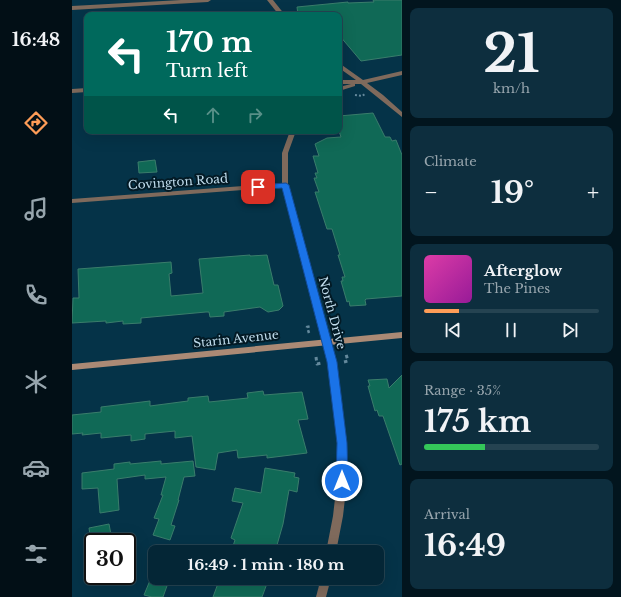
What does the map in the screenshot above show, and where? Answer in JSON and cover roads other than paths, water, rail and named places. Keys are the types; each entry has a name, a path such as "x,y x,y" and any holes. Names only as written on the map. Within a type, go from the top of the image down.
{"street":[{"path":"72,8 208,0"},
{"path":"270,0 280,12"},
{"path":"342,67 386,100 402,115"},
{"path":"342,89 361,82 402,73"},
{"path":"342,82 361,82"},
{"path":"72,91 84,90"},
{"name":"North Drive","path":"292,134 285,153 286,185 332,362 342,443 342,481 333,545"},
{"name":"Covington Road","path":"72,201 286,185"},
{"name":"Starin Avenue","path":"72,367 402,335"},
{"path":"321,597 324,585"}]}
